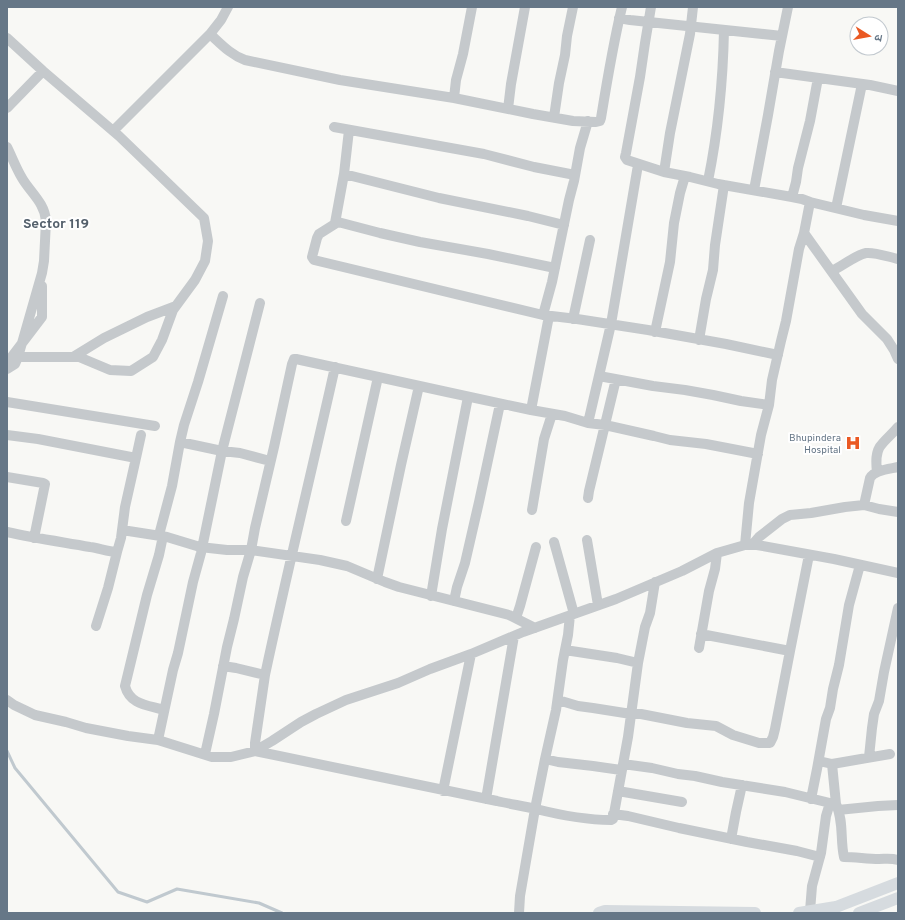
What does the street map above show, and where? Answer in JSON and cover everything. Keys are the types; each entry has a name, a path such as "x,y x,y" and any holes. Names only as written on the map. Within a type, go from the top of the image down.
{"main road":[{"path":"804,912 836,907 898,883"},
{"path":"859,913 898,898"},
{"path":"599,913 605,911 755,913"}],"street":[{"path":"113,131 210,34 221,20 228,7"},
{"path":"454,98 456,80 463,54 472,7"},
{"path":"508,109 525,7"},
{"path":"554,117 573,7"},
{"path":"210,34 232,54 245,60 340,80 454,98 573,121 598,122 622,7"},
{"path":"651,7 625,157 626,160 664,172 724,185 802,199 898,221"},
{"path":"664,172 691,26 693,7"},
{"path":"754,190 788,7"},
{"path":"619,18 782,36"},
{"path":"708,181 712,161 720,90 724,30"},
{"path":"7,38 113,131 204,218 208,242 205,261 195,280 173,310 162,340 153,357 132,371 110,370 79,357 18,357"},
{"path":"7,108 43,71"},
{"path":"775,72 870,85 898,91"},
{"path":"792,197 810,121 818,78"},
{"path":"836,208 862,84"},
{"path":"531,410 547,302 580,148 588,121"},
{"path":"334,127 484,154 528,166 575,175"},
{"path":"336,223 349,130"},
{"path":"7,147 22,179 42,206 46,215 42,273 18,357 15,364 7,370"},
{"path":"7,163 42,213 42,273"},
{"path":"588,423 611,324 638,164"},
{"path":"344,174 439,198 564,225"},
{"path":"655,332 670,262 674,223 685,176"},
{"path":"698,340 712,270 724,185"},
{"path":"748,545 749,503 761,435 769,405 772,380 810,202"},
{"path":"555,268 420,242 380,233 342,222 336,223 322,232 317,238 312,257 314,260 546,316 611,324 726,344 778,355"},
{"path":"804,233 862,314 887,339 898,359"},
{"path":"573,319 590,240"},
{"path":"832,271 855,258 868,253 898,259"},
{"path":"164,710 138,703 127,692 125,686 147,595 159,555 161,536 180,442 223,296"},
{"path":"158,740 202,547 222,451 260,303"},
{"path":"73,357 104,338 147,317 176,306"},
{"path":"7,362 22,343"},
{"path":"205,754 223,666 243,577 252,550 255,528 293,360 296,359 335,367 670,440 706,444 758,454"},
{"path":"255,751 265,675 335,367"},
{"path":"599,376 769,405"},
{"path":"346,520 378,377"},
{"path":"588,498 616,379"},
{"path":"377,579 419,386"},
{"path":"431,596 442,530 468,397"},
{"path":"7,402 155,426"},
{"path":"454,602 465,563 500,404"},
{"path":"532,510 544,439 552,414"},
{"path":"877,472 876,460 881,444 898,427"},
{"path":"7,435 38,439 136,458"},
{"path":"96,626 121,538 125,507 141,435"},
{"path":"180,442 222,451 240,453 270,461"},
{"path":"864,506 872,474 898,467"},
{"path":"7,477 43,482 45,484 34,538"},
{"path":"748,545 782,519 790,515 845,507 864,506 898,512"},
{"path":"122,530 161,536 202,547 227,550 252,550 320,560 347,566 399,587 509,615 535,628"},
{"path":"7,532 117,552"},
{"path":"587,540 598,605"},
{"path":"519,913 520,896 534,809 555,718 572,614 554,542"},
{"path":"7,700 35,715 86,728 158,740 212,757 231,757 255,751 301,722 346,700 398,683 514,636 616,599 682,571 718,553 748,545 757,545 898,573"},
{"path":"516,618 536,547"},
{"path":"698,648 718,553"},
{"path":"558,700 578,706 716,726 733,735 759,742 770,743 775,729 809,555"},
{"path":"810,799 839,665 849,604 860,565"},
{"path":"255,751 569,817 612,820 631,714 638,663 650,613 655,582"},
{"path":"869,757 874,714 879,702 898,608"},
{"path":"701,634 790,651"},
{"path":"486,799 514,636"},
{"path":"565,650 617,658 638,663"},
{"path":"443,791 471,654"},
{"path":"223,666 265,675"},
{"path":"819,761 838,764 890,754"},
{"path":"545,759 593,766 622,767 742,785 785,792 835,806 898,805"},
{"path":"832,764 835,806 840,822 844,857 898,860"},
{"path":"731,839 742,785"},
{"path":"618,791 682,802"},
{"path":"804,912 823,844 826,816 835,806"},
{"path":"614,814 820,857"}],"waterway":[{"path":"7,751 15,768 118,892 147,902 177,889 259,903 282,913"}],"place":[{"name":"Bhupindera Hospital","path":"853,443"}],"district":[{"name":"Sector 119","path":"56,223"}]}
